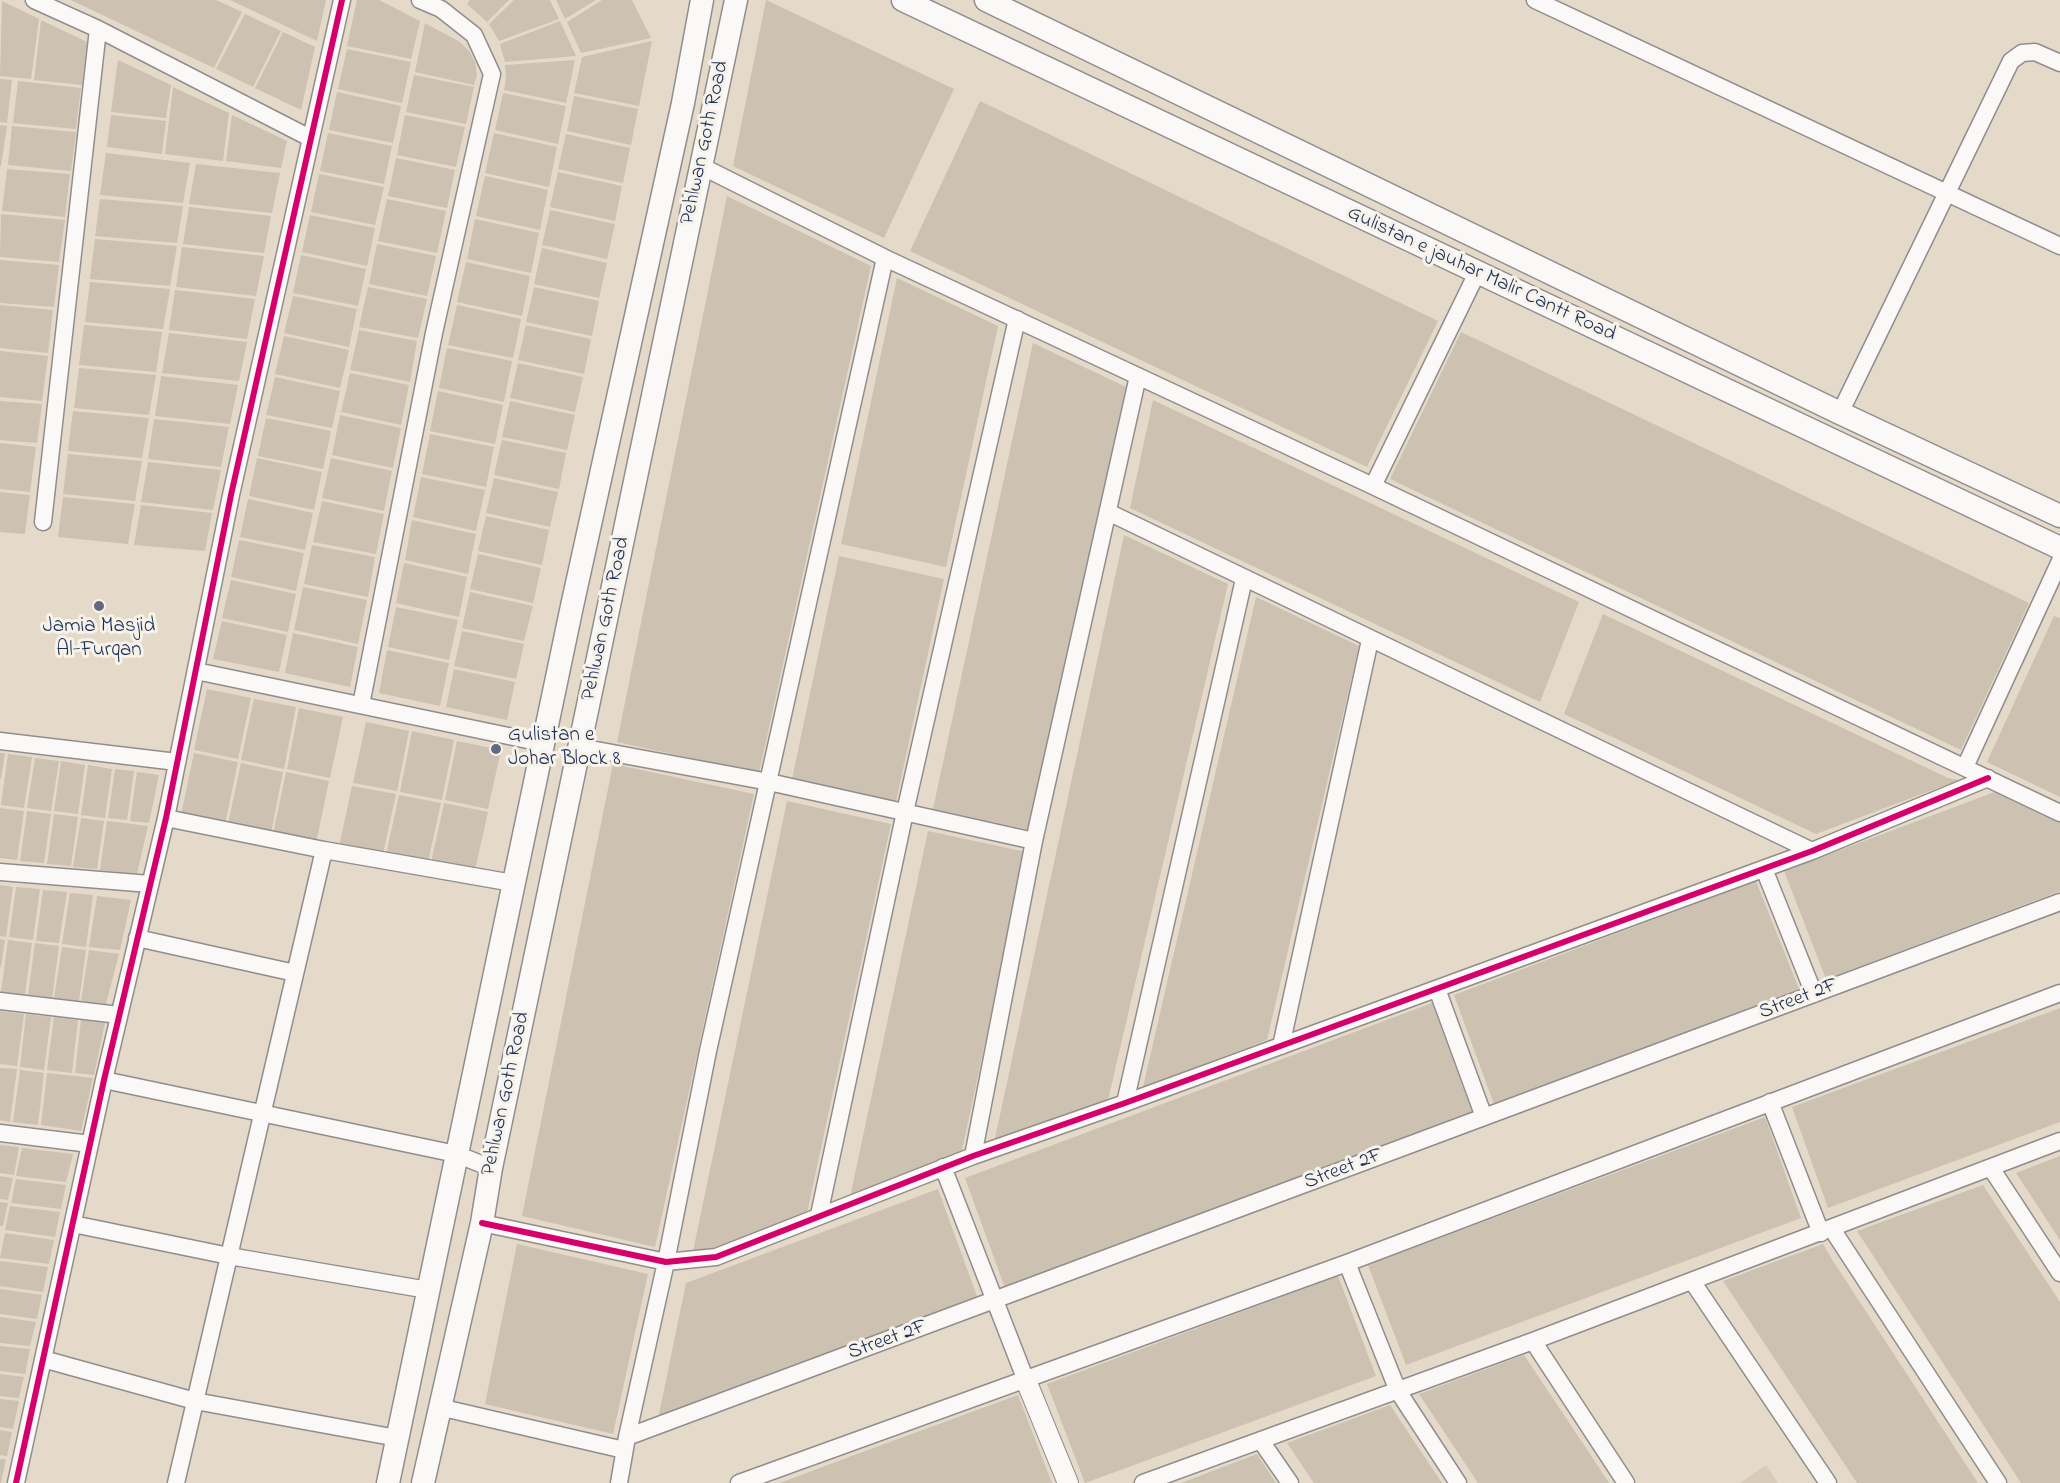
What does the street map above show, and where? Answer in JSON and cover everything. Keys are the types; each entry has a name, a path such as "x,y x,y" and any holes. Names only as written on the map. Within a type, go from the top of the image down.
{"main road":[{"name":"Pehlwan Goth Road","path":"388,1483 542,743 682,103 702,0"},
{"name":"Pehlwan Goth Road","path":"423,1483 482,1223 490,1168 736,0"},
{"name":"Gulistan e jauhar Malir Cantt Road","path":"903,0 2060,548"},
{"name":"Gulistan e jauhar Malir Cantt Road","path":"986,0 2060,516"}],"street":[{"path":"34,0 98,29 310,138"},
{"path":"16,1483 104,1080 165,818 231,495 342,0"},
{"path":"361,705 434,333 492,74 474,35 441,9 420,0"},
{"path":"1535,0 2060,246"},
{"path":"43,522 98,29"},
{"path":"1840,412 2011,60 2022,53 2035,52 2060,63"},
{"path":"701,166 885,258 1373,486 2060,813"},
{"path":"619,1483 708,1052 885,258"},
{"path":"1373,486 1477,273"},
{"path":"819,1215 905,812 1017,319"},
{"path":"973,1156 1034,841 1138,376"},
{"path":"1108,512 1812,851"},
{"path":"1965,767 2060,561"},
{"path":"1125,1103 1244,579"},
{"path":"1281,1046 1370,640"},
{"path":"195,670 542,743"},
{"path":"0,741 177,762"},
{"path":"580,747 769,782 1034,841"},
{"path":"482,1223 666,1262 716,1257 943,1167 1125,1103 1812,851 1988,778"},
{"path":"165,818 324,850 513,883"},
{"path":"176,1483 324,850"},
{"path":"1764,869 1814,994"},
{"path":"0,872 150,884"},
{"name":"Street 2F","path":"626,1444 994,1301 2060,902"},
{"path":"137,938 295,973"},
{"path":"1437,989 1484,1117"},
{"path":"739,1483 1347,1263 2060,993"},
{"path":"0,1001 119,1015"},
{"path":"104,1080 456,1154 490,1168"},
{"path":"1770,1102 1826,1231 1998,1483"},
{"path":"0,1133 90,1144"},
{"path":"1143,1483 1533,1341 2060,1141"},
{"path":"943,1167 994,1301 1068,1483"},
{"path":"1990,1168 2060,1273"},
{"path":"73,1224 229,1256 428,1290"},
{"path":"1347,1263 1398,1391 1458,1483"},
{"path":"1692,1281 1828,1483"},
{"path":"1533,1341 1626,1483"},
{"path":"43,1359 195,1401 398,1438"},
{"path":"439,1407 626,1444"},
{"path":"1261,1441 1290,1483"}],"shaded area":[{"path":"1766,1465 1778,1483 1740,1483"}],"building":[{"path":"71,0 216,0 242,12 214,68"},
{"path":"230,0 326,0 317,41"},
{"path":"357,0 379,0 420,21 411,59 347,46"},
{"path":"470,0 509,0 487,22 467,4"},
{"path":"514,0 550,0 559,19 499,41 489,24"},
{"path":"556,0 596,0 565,19"},
{"path":"602,0 632,0 651,38 581,53 567,22"},
{"path":"766,0 954,89 884,238 733,166"},
{"path":"2,1 39,19 31,79 0,76"},
{"path":"245,14 281,31 253,87 216,69"},
{"path":"41,20 87,42 82,85 34,80"},
{"path":"560,21 576,56 505,62 500,44"},
{"path":"425,23 460,42 469,51 475,62 477,75 474,85 415,72"},
{"path":"283,32 315,47 301,110 255,88"},
{"path":"652,41 639,106 574,93 582,57"},
{"path":"347,49 411,62 402,103 338,89"},
{"path":"118,60 171,85 166,118 111,112"},
{"path":"575,60 566,103 504,90 505,65"},
{"path":"414,75 474,87 466,124 406,112"},
{"path":"0,79 12,80 7,123 0,122"},
{"path":"18,81 81,88 76,129 13,123"},
{"path":"173,87 229,113 223,161 165,154"},
{"path":"337,92 401,106 393,143 329,130"},
{"path":"503,93 566,106 558,144 495,130"},
{"path":"574,96 638,109 631,145 567,131"},
{"path":"980,101 1438,321 1367,467 910,251"},
{"path":"111,115 166,121 162,154 107,147"},
{"path":"232,115 287,141 281,168 226,161"},
{"path":"405,115 465,127 456,167 397,155"},
{"path":"0,125 7,126 1,166 0,166"},
{"path":"12,126 76,132 71,171 8,165"},
{"path":"328,133 392,146 384,184 320,171"},
{"path":"494,133 557,147 549,187 485,173"},
{"path":"566,134 630,148 623,183 558,169"},
{"path":"106,153 190,163 183,203 100,195"},
{"path":"396,158 455,170 447,208 388,196"},
{"path":"196,164 280,173 272,213 189,204"},
{"path":"7,169 70,174 65,217 2,211"},
{"path":"558,172 622,186 615,221 550,207"},
{"path":"319,174 384,187 375,225 311,212"},
{"path":"485,176 548,190 540,230 476,216"},
{"path":"727,196 871,266 759,773 617,742"},
{"path":"100,199 183,206 177,243 95,236"},
{"path":"387,199 446,211 437,253 378,241"},
{"path":"189,207 271,216 264,253 183,244"},
{"path":"550,210 615,224 607,259 542,245"},
{"path":"1,214 65,220 59,262 0,257"},
{"path":"310,215 375,228 367,266 302,252"},
{"path":"475,219 539,233 531,273 467,259"},
{"path":"95,239 177,246 170,286 90,279"},
{"path":"377,244 436,256 427,296 369,284"},
{"path":"182,247 264,256 256,296 176,287"},
{"path":"542,248 607,263 599,298 534,284"},
{"path":"301,255 366,269 358,306 293,293"},
{"path":"0,260 59,265 54,307 0,303"},
{"path":"466,262 530,276 522,316 457,302"},
{"path":"897,278 998,326 946,567 841,544"},
{"path":"90,282 170,289 163,329 85,322"},
{"path":"368,287 427,299 418,338 359,327"},
{"path":"534,287 599,301 592,336 526,322"},
{"path":"175,290 255,299 247,339 169,330"},
{"path":"293,296 357,309 349,347 284,333"},
{"path":"0,305 53,310 48,353 0,348"},
{"path":"457,305 521,319 513,358 448,345"},
{"path":"84,325 162,332 156,372 79,365"},
{"path":"526,325 591,339 584,374 518,360"},
{"path":"359,330 417,341 410,382 350,370"},
{"path":"1461,332 2029,603 1961,750 1390,479"},
{"path":"169,333 247,342 239,381 162,373"},
{"path":"284,336 349,350 340,388 275,374"},
{"path":"1033,343 1126,387 1030,830 933,809"},
{"path":"447,348 512,361 504,402 439,388"},
{"path":"0,351 48,356 42,401 0,397"},
{"path":"518,363 583,377 575,412 510,398"},
{"path":"79,368 156,375 149,415 74,408"},
{"path":"350,373 409,385 401,425 341,412"},
{"path":"161,376 238,385 230,424 155,416"},
{"path":"275,377 340,391 332,428 266,415"},
{"path":"438,391 503,405 495,444 430,431"},
{"path":"1153,400 1579,602 1540,702 1130,508"},
{"path":"0,401 42,404 37,443 0,440"},
{"path":"510,401 575,415 567,450 502,437"},
{"path":"73,411 149,418 142,458 68,451"},
{"path":"340,415 401,428 393,468 332,455"},
{"path":"266,418 331,431 323,469 258,456"},
{"path":"154,419 229,427 221,467 148,459"},
{"path":"430,434 494,447 486,487 422,474"},
{"path":"502,440 566,453 559,489 494,475"},
{"path":"0,443 36,447 30,492 0,489"},
{"path":"68,454 142,461 135,501 63,494"},
{"path":"257,458 322,472 314,510 249,496"},
{"path":"331,458 392,471 384,511 322,498"},
{"path":"148,462 221,470 213,510 141,502"},
{"path":"421,477 485,490 476,531 413,517"},
{"path":"494,478 558,492 550,527 486,513"},
{"path":"0,492 30,495 25,534 0,532"},
{"path":"63,497 135,504 128,544 58,537"},
{"path":"248,499 313,513 305,550 240,537"},
{"path":"322,501 384,514 376,554 313,542"},
{"path":"141,505 212,513 205,551 134,545"},
{"path":"486,516 549,530 542,565 478,551"},
{"path":"412,520 476,534 468,574 405,560"},
{"path":"1124,535 1228,584 1108,1100 994,1143"},
{"path":"239,540 304,553 296,591 231,577"},
{"path":"312,545 375,557 368,597 304,584"},
{"path":"478,554 541,568 533,603 470,589"},
{"path":"839,556 944,579 896,802 792,779"},
{"path":"404,563 467,577 459,617 396,603"},
{"path":"231,580 296,594 288,632 222,618"},
{"path":"303,587 367,600 358,644 294,630"},
{"path":"470,592 533,606 524,641 462,628"},
{"path":"1256,597 1359,646 1267,1040 1143,1087"},
{"path":"396,607 458,620 449,660 388,647"},
{"path":"1603,614 1948,778 1959,780 1816,834 1564,714"},
{"path":"2054,616 2060,618 2060,797 1987,762"},
{"path":"222,621 287,635 279,672 213,659"},
{"path":"462,631 524,644 516,679 454,666"},
{"path":"293,633 358,647 350,687 285,673"},
{"path":"387,650 449,663 440,706 379,693"},
{"path":"454,669 515,682 507,720 446,707"},
{"path":"207,689 251,698 238,759 194,750"},
{"path":"254,699 296,707 284,769 241,760"},
{"path":"299,708 343,717 330,778 287,769"},
{"path":"366,722 409,731 397,791 353,783"},
{"path":"412,731 454,740 442,800 400,792"},
{"path":"457,741 501,750 488,809 445,800"},
{"path":"0,753 5,753 1,779 0,779"},
{"path":"194,753 238,762 225,824 181,815"},
{"path":"8,754 32,757 24,808 1,805"},
{"path":"35,758 59,761 51,811 27,808"},
{"path":"61,761 85,765 78,814 54,811"},
{"path":"241,763 283,772 271,833 228,824"},
{"path":"613,764 754,794 655,1247 522,1216"},
{"path":"88,765 112,769 105,818 81,815"},
{"path":"115,769 134,771 127,820 108,818"},
{"path":"137,772 159,775 149,823 130,821"},
{"path":"286,772 329,781 316,843 273,834"},
{"path":"352,786 396,794 383,854 339,847"},
{"path":"2000,790 2060,818 2060,891 1826,979 1784,871"},
{"path":"399,795 441,803 428,862 386,855"},
{"path":"787,801 891,824 807,1213 692,1256"},
{"path":"444,803 488,812 475,870 431,863"},
{"path":"0,808 24,811 17,860 0,858"},
{"path":"27,811 51,814 44,863 20,861"},
{"path":"54,814 78,817 71,866 47,864"},
{"path":"81,818 104,821 97,869 73,867"},
{"path":"107,821 148,826 137,874 100,870"},
{"path":"928,831 1026,852 961,1155 850,1197"},
{"path":"1756,881 1799,989 1494,1104 1454,995"},
{"path":"0,885 13,887 6,937 0,936"},
{"path":"16,887 40,889 33,940 9,937"},
{"path":"43,890 67,892 59,943 36,941"},
{"path":"70,893 93,895 86,947 62,944"},
{"path":"97,896 131,900 120,950 89,947"},
{"path":"0,939 5,940 1,967 0,967"},
{"path":"8,940 32,943 25,995 1,992"},
{"path":"35,943 59,946 52,998 28,995"},
{"path":"62,947 86,950 79,1001 54,998"},
{"path":"89,950 119,954 106,1004 81,1001"},
{"path":"1432,1003 1472,1112 1005,1288 965,1178"},
{"path":"2060,1008 2060,1122 1828,1208 1792,1107"},
{"path":"0,1011 24,1014 17,1066 0,1064"},
{"path":"26,1014 51,1017 44,1070 20,1067"},
{"path":"54,1017 78,1020 72,1073 47,1070"},
{"path":"81,1020 105,1023 94,1075 75,1073"},
{"path":"0,1068 17,1069 10,1122 0,1120"},
{"path":"20,1070 44,1073 38,1125 13,1122"},
{"path":"47,1073 93,1078 81,1131 41,1125"},
{"path":"1765,1117 1801,1218 1406,1365 1368,1265"},
{"path":"0,1145 19,1147 14,1175 0,1173"},
{"path":"22,1148 73,1154 66,1182 16,1176"},
{"path":"2060,1156 2060,1240 2016,1173"},
{"path":"0,1176 13,1178 8,1200 0,1199"},
{"path":"16,1179 66,1185 61,1209 11,1203"},
{"path":"1983,1185 2060,1302 2060,1483 2021,1483 1857,1231"},
{"path":"938,1189 978,1299 658,1419 686,1283"},
{"path":"0,1202 8,1203 3,1226 0,1226"},
{"path":"10,1206 60,1212 55,1237 5,1230"},
{"path":"5,1233 54,1240 49,1264 0,1258"},
{"path":"517,1244 648,1274 613,1434 485,1404"},
{"path":"1823,1244 1978,1483 1857,1483 1723,1281"},
{"path":"0,1261 48,1267 43,1292 0,1286"},
{"path":"1338,1276 1376,1376 1085,1483 1047,1384"},
{"path":"0,1289 42,1295 37,1319 0,1314"},
{"path":"0,1317 36,1322 30,1346 0,1343"},
{"path":"0,1346 30,1349 25,1374 0,1371"},
{"path":"1524,1355 1609,1483 1478,1483 1419,1394"},
{"path":"0,1374 24,1377 19,1398 0,1396"},
{"path":"1018,1395 1052,1483 780,1483 857,1454"},
{"path":"0,1399 19,1401 13,1429 0,1427"},
{"path":"1390,1405 1442,1483 1314,1483 1287,1443"},
{"path":"0,1430 12,1432 7,1456 0,1455"},
{"path":"1257,1454 1276,1483 1181,1483"},
{"path":"0,1459 6,1459 1,1483 0,1483"}],"cycle path":[{"path":"16,1483 104,1080 166,818 231,495 342,0"},
{"path":"482,1223 666,1262 716,1257 973,1156 1125,1103 1812,851 1988,778"}],"place":[{"name":"Jamia Masjid Al-Furqan","path":"99,606"},
{"name":"Gulistan e Johar Block 8","path":"496,749"}]}
